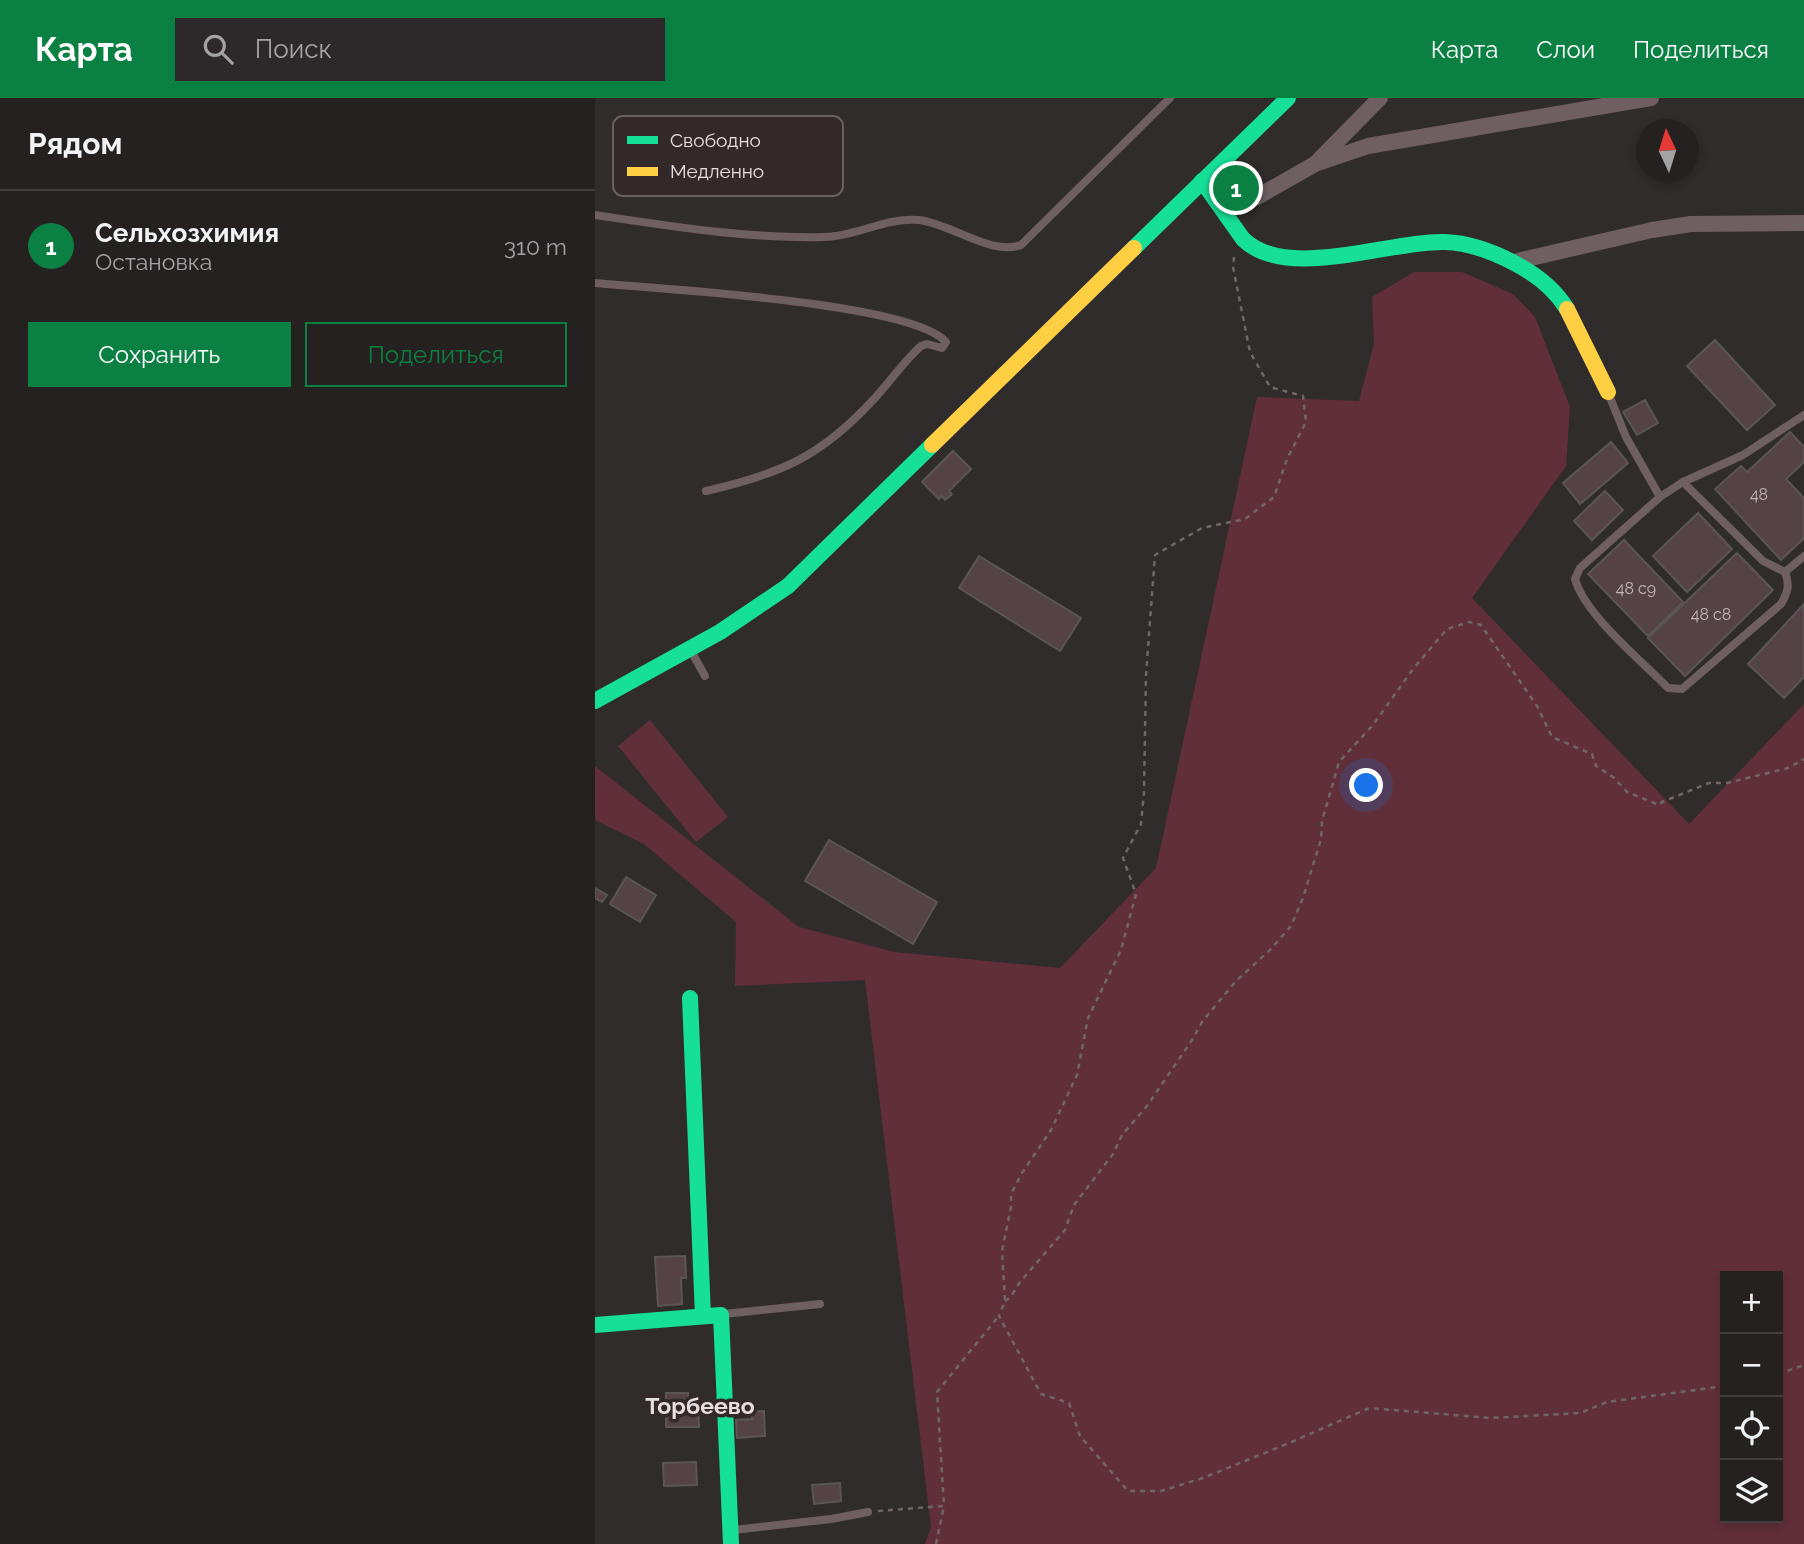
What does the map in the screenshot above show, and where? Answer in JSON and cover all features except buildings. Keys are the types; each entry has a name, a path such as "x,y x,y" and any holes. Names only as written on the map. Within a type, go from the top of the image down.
{"street":[{"path":"601,698 752,612 803,573 1288,98"},
{"path":"1315,164 1380,98"},
{"path":"1225,210 1257,197 1315,164 1369,146 1568,104 1651,98"},
{"path":"1202,181 1253,248 1277,258 1311,258 1436,242 1457,242 1483,248 1513,262 1547,284 1563,302 1608,392"},
{"path":"1513,262 1665,228 1726,223 1804,223"},
{"path":"690,998 703,1316"},
{"path":"595,1325 721,1315 731,1537"}],"lane":[{"path":"595,215 666,225 810,237 849,233 888,221 921,220 999,247 1015,247 1170,98"},
{"path":"595,283 799,303 862,312 919,325 945,340 946,345 942,348 927,344 921,346 854,420 807,456 770,474 706,491"},
{"path":"1608,392 1626,437 1660,497"},
{"path":"1683,482 1763,561 1785,572 1789,582 1781,604 1682,689 1676,690 1668,688 1583,599 1575,579 1580,568 1660,497 1683,482 1743,455 1804,415"},
{"path":"1785,572 1804,556"},
{"path":"689,649 705,676"},
{"path":"721,1315 820,1304"},
{"path":"731,1537 868,1512"}],"path":[{"path":"936,1544 944,1506 937,1392 999,1316 1005,1301 1002,1251 1011,1194 1051,1130 1077,1075 1088,1018 1121,950 1136,894 1123,858 1141,824 1146,676 1156,555 1202,528 1245,519 1274,497 1287,459 1306,422 1303,396 1270,387 1250,352 1233,267 1234,256"},
{"path":"1005,1301 1065,1230 1074,1205 1113,1154 1122,1135 1147,1107 1202,1022 1235,982 1271,949 1291,926 1303,898 1321,839 1322,821 1339,762 1373,725 1413,669 1447,629 1469,622 1481,625 1537,706 1552,737 1592,754 1596,766 1613,777 1627,792 1659,805 1709,783 1727,783 1788,768 1804,759"},
{"path":"999,1316 1041,1394 1069,1403 1080,1436 1128,1491 1161,1491 1203,1478 1369,1408 1491,1418 1580,1413 1607,1402 1720,1387"},
{"path":"1783,1372 1804,1365"},
{"path":"868,1512 944,1506"}],"shaded area":[{"path":"1414,272 1462,272 1513,294 1535,317 1570,407 1566,466 1472,598 1689,824 1804,704 1804,1544 925,1544 931,1527 865,980 735,986 736,922 644,844 595,820 595,766 799,927 894,952 1060,968 1156,868 1257,397 1359,401 1374,343 1372,297"},
{"path":"650,720 728,817 696,842 618,746"}],"traffic: fast":[{"path":"1134,248 1288,98"},
{"path":"1202,181 1243,239 1262,251 1285,257 1312,258 1423,243 1464,244 1499,256 1531,273 1551,288 1567,309"},
{"path":"595,701 720,632 788,586 932,445"},
{"path":"690,998 703,1316"},
{"path":"595,1325 721,1315 731,1544"}],"traffic: slow":[{"path":"932,445 1134,248"},
{"path":"1567,309 1608,392"}],"place":[{"name":"Сельхозхимия","path":"1236,188"}],"district":[{"name":"Торбеево","path":"700,1405"}]}
